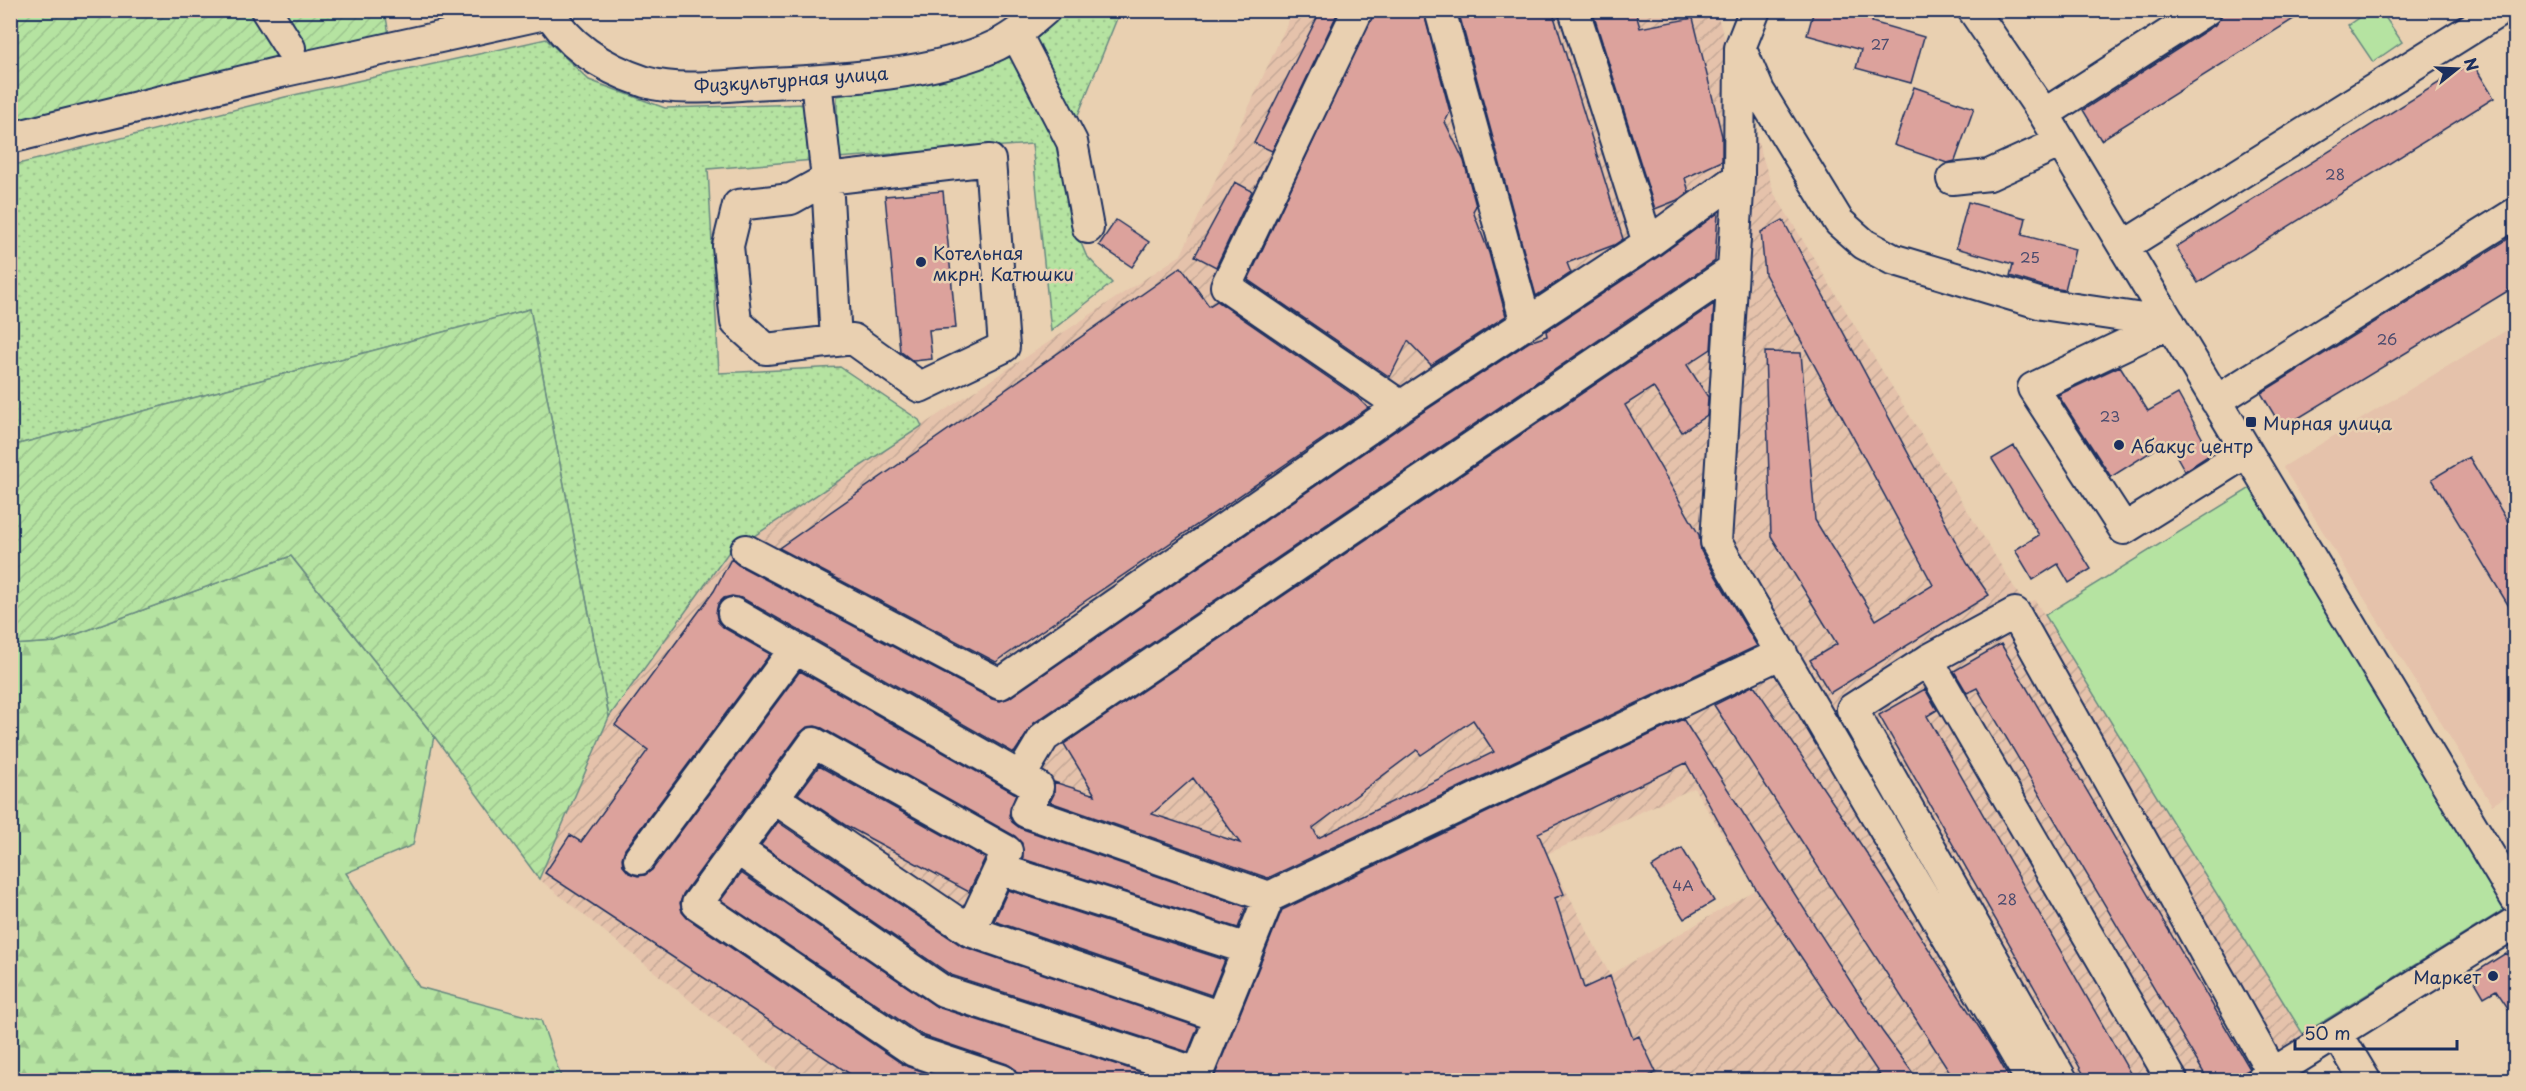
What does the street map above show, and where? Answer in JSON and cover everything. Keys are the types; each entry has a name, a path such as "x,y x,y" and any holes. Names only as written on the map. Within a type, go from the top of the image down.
{"street":[{"path":"266,10 290,48"},
{"name":"Физкультурная улица","path":"549,12 574,43 600,64 647,82 687,88 816,81 917,69 958,59 997,45 1016,34 1045,10"},
{"path":"1358,10 1226,286 1401,406"},
{"path":"1440,10 1526,323"},
{"path":"1574,10 1647,243"},
{"path":"1755,10 1740,48 1739,177 1716,542 2031,1080"},
{"path":"1972,10 2044,114 2516,898"},
{"path":"2044,114 2206,10"},
{"path":"2124,246 2501,10"},
{"path":"10,138 276,73 549,12"},
{"path":"1016,34 1072,142 1088,228"},
{"path":"1740,48 1759,91 1839,222 1864,244 1892,259 2042,304 2170,323"},
{"path":"816,81 827,179 836,341"},
{"path":"1952,179 1989,175 2061,142"},
{"path":"990,160 1004,347 920,387 853,339 766,349 736,322 728,246 738,205 791,199 827,179 990,160"},
{"path":"746,550 1000,684 1401,406 1647,243 1739,177"},
{"path":"2216,401 2516,213"},
{"path":"1020,777 1044,737 1733,270"},
{"path":"2170,323 2033,388 2124,529 2247,452"},
{"path":"734,613 1038,787 970,931"},
{"path":"2062,1080 1852,709 1928,660 2015,613 2267,1077 2338,1035 2516,922"},
{"path":"639,859 795,649"},
{"path":"737,849 943,991 1197,1077 1269,897 1782,653"},
{"path":"1928,660 2172,1080"},
{"path":"1002,1080 914,1051 697,904 814,743 1003,860 1248,949"},
{"path":"774,798 970,931 1221,1017"},
{"path":"1026,812 1269,897"},
{"path":"2338,1035 2365,1080"}],"shaded area":[{"path":"1293,11 1716,11 1774,193 2025,605 2035,600 2303,1034 2234,1080 789,1080 539,879 609,717 728,553 1181,255","holes":["1694,788 1756,889 1610,975 1547,854"]},
{"path":"2515,325 2515,791 2492,805 2283,467"}],"green space":[{"path":"2370,10 2381,11 2402,42 2373,62 2348,25"},
{"path":"10,11 385,11 389,35 11,122"},
{"path":"1067,11 1120,11 1076,120 1036,39"},
{"path":"546,39 589,80 665,108 807,104 814,160 708,169 719,373 840,367 919,420 922,426 728,553 609,717 530,309 11,446 10,166 285,97"},
{"path":"1013,56 1062,146 1069,214 1086,255 1112,283 1051,331 1032,144 837,158 837,96 954,77"},
{"path":"530,309 609,717 539,879 434,736 291,556 55,642 11,645 11,446"},
{"path":"2252,487 2510,906 2303,1034 2045,615"},
{"path":"291,556 434,736 413,845 346,873 419,987 541,1020 562,1080 11,1080 11,645 55,642"}],"building":[{"path":"1321,10 1339,10 1272,151 1254,143"},
{"path":"1375,10 1423,10 1450,112 1445,122 1464,161 1476,206 1473,211 1489,253 1506,316 1431,365 1408,341 1390,377 1248,280"},
{"path":"1458,10 1552,10 1623,239 1614,245 1567,263 1571,273 1536,296"},
{"path":"1592,10 1635,10 1640,28 1693,18 1722,136 1722,161 1685,178 1689,192 1680,199 1655,209"},
{"path":"1814,10 1875,10 1872,22 1924,37 1911,83 1856,68 1861,50 1807,35"},
{"path":"2225,10 2308,10 2101,140 2083,110 2215,25"},
{"path":"2472,62 2494,98 2198,283 2176,247"},
{"path":"1914,87 1974,108 1955,161 1947,163 1894,145"},
{"path":"1235,182 1252,191 1216,267 1195,256"},
{"name":"Котельная мкрн. Катюшки","path":"943,191 956,328 929,330 932,359 913,361 900,351 885,196"},
{"path":"1968,202 2026,218 2022,235 2075,249 2065,290 2010,276 2013,264 1956,248"},
{"path":"1718,213 1715,261 1034,723 1014,753 742,598 732,596 724,598 718,604 716,613 718,622 724,628 770,654 625,849 622,858 623,866 629,873 638,876 645,875 652,870 800,671 1016,794 1009,815 1012,822 1020,828 1246,907 1238,928 1023,859 1022,843 1015,836 822,728 807,727 800,733 683,894 680,903 682,912 687,918 904,1065 948,1080 859,1080 545,873 570,835 581,842 648,750 615,725 714,591 731,559 738,565 992,699 1000,701 1009,698 1411,420 1529,342 1547,336 1546,331 1658,257"},
{"path":"1116,220 1149,242 1132,267 1099,245"},
{"path":"1783,220 1967,563 1989,595 1830,693 1810,660 1837,644 1771,536 1765,352 1801,353 1815,520 1876,620 1933,585 1765,274 1761,232"},
{"path":"2516,234 2516,286 2282,428 2261,393"},
{"path":"1181,267 1209,306 1217,301 1358,398 1368,408 996,662 779,548"},
{"path":"1714,304 1711,349 1687,365 1708,397 1707,415 1682,432 1653,387 1625,405 1699,535 1701,551 1757,646 1268,878 1050,802 1054,794 1054,782 1095,795 1064,744","holes":["1473,720 1494,752 1318,838 1313,828 1417,750 1421,755","1193,778 1240,843 1152,814"]},
{"path":"2120,366 2148,411 2178,394 2211,454 2185,471 2168,441 2111,477 2058,395"},
{"path":"2014,446 2091,569 2069,583 2058,564 2033,580 2015,550 2039,535 1992,459"},
{"path":"2469,457 2516,535 2516,618 2432,479"},
{"path":"2001,644 2250,1069 2231,1080 2208,1080 1977,688 1967,693 1954,671"},
{"path":"1754,685 1878,870 1991,1046 2010,1080 1955,1080 1714,705"},
{"path":"1925,689 1937,710 1927,716 2134,1080 2087,1080 1879,715"},
{"path":"1683,719 1882,1031 1918,1080 1883,1080 1756,889 1686,763 1538,833 1564,894 1555,898 1584,988 1610,976 1633,1039 1639,1036 1656,1072 1643,1080 1213,1080 1282,910"},
{"path":"819,766 985,858 969,892 845,825 798,794"},
{"path":"778,822 962,946 1198,1027 1188,1052 951,975 761,845"},
{"path":"1682,848 1714,901 1684,919 1652,867"},
{"path":"741,873 937,1007 1165,1080 1043,1080 1022,1074 1019,1080 1015,1069 1007,1064 922,1035 721,900"},
{"path":"1008,890 1225,960 1211,995 994,921"},
{"name":"Маркет","path":"2506,953 2516,967 2516,1020 2496,990 2484,997 2471,975"}],"place":[{"name":"Котельная мкрн. Катюшки","path":"921,262"},
{"name":"Мирная улица","path":"2251,422"},
{"name":"Абакус центр","path":"2119,445"},
{"name":"Маркет","path":"2493,976"}]}
